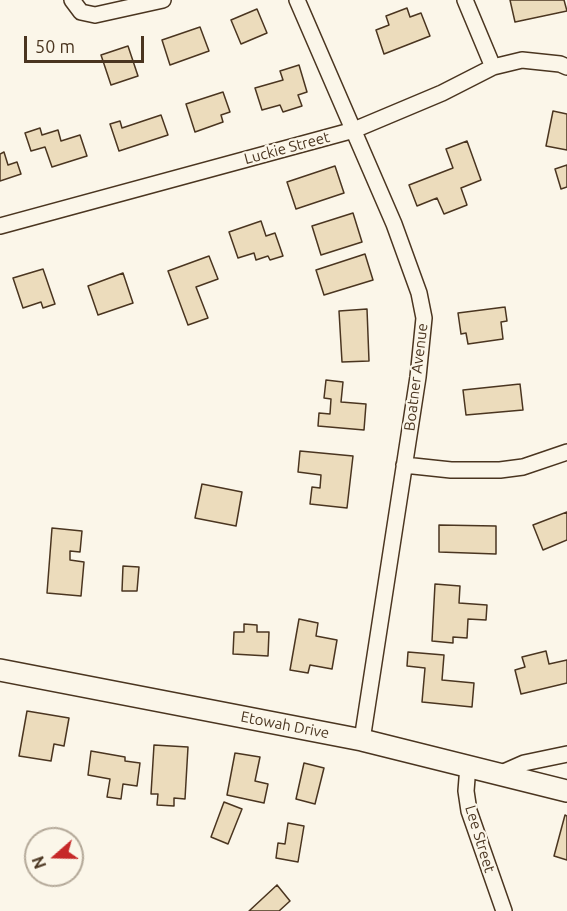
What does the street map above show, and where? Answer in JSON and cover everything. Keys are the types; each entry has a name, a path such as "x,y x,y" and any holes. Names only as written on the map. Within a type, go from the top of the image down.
{"street":[{"path":"72,0 81,12 95,15 163,0"},
{"name":"Boatner Avenue","path":"297,0 397,233 422,304 424,332 362,740"},
{"path":"465,0 493,67"},
{"name":"Luckie Street","path":"0,226 354,130 442,93 493,67 522,60 560,64 567,67"},
{"path":"404,465 451,470 500,470 523,467 567,452"},
{"name":"Etowah Drive","path":"0,670 362,740 567,791"},
{"path":"499,774 524,763 567,754"},
{"name":"Lee Street","path":"468,766 466,791 469,811 504,911"}],"building":[{"path":"510,0 564,0 567,11 515,22"},
{"path":"407,8 410,17 421,13 430,36 384,54 376,30 389,25 386,16"},
{"path":"257,9 267,33 241,44 231,20"},
{"path":"200,27 209,51 170,65 162,40"},
{"path":"128,46 138,76 111,85 101,55"},
{"path":"299,65 307,92 298,95 302,106 283,112 280,105 262,110 255,88 283,80 280,71"},
{"path":"223,92 230,112 221,115 223,122 195,132 186,104"},
{"path":"553,111 567,114 567,150 546,146"},
{"path":"161,115 168,135 119,151 110,124 120,121 122,128"},
{"path":"40,128 42,135 58,130 61,141 80,135 87,156 52,167 45,147 31,151 25,133"},
{"path":"467,141 481,180 461,188 467,205 444,214 437,198 417,206 409,185 453,168 446,149"},
{"path":"4,152 8,165 17,162 21,174 0,181 0,154"},
{"path":"567,165 567,187 561,189 555,169"},
{"path":"335,166 344,193 296,209 287,182"},
{"path":"353,213 362,242 321,255 312,226"},
{"path":"261,221 266,236 275,233 283,256 270,260 268,256 256,260 254,253 238,258 229,232"},
{"path":"365,254 373,280 324,295 316,270"},
{"path":"209,256 218,279 196,287 208,318 188,325 168,271"},
{"path":"43,269 55,304 43,308 41,302 23,308 13,278"},
{"path":"123,273 133,303 98,315 88,286"},
{"path":"505,307 507,321 501,322 503,339 468,344 466,333 461,334 458,313"},
{"path":"367,309 369,361 342,362 339,311"},
{"path":"326,380 343,382 341,402 366,404 364,430 318,426 319,413 330,414 331,399 324,398"},
{"path":"520,384 523,410 466,415 463,390"},
{"path":"300,451 353,456 347,508 310,504 312,487 320,488 321,475 298,472"},
{"path":"202,484 242,492 236,526 195,518"},
{"path":"567,512 567,540 543,550 533,525"},
{"path":"439,525 496,526 496,554 439,552"},
{"path":"52,528 82,531 80,552 70,551 70,560 84,562 81,596 47,593"},
{"path":"123,566 139,567 137,591 122,591"},
{"path":"435,584 460,586 459,603 487,605 486,620 468,619 467,638 453,637 453,643 432,641"},
{"path":"299,619 318,623 316,636 337,640 332,669 310,665 308,673 290,670"},
{"path":"244,624 257,625 257,632 269,632 268,656 233,654 234,632 244,632"},
{"path":"546,651 549,664 567,660 567,683 521,694 515,670 525,667 522,657"},
{"path":"408,652 444,655 442,680 474,683 472,707 422,702 425,668 407,666"},
{"path":"27,711 69,718 64,746 54,744 51,761 19,756"},
{"path":"154,745 188,747 185,799 174,798 174,806 157,805 158,794 151,794"},
{"path":"91,751 125,757 125,761 140,763 137,786 123,784 121,799 107,797 110,779 88,775"},
{"path":"235,753 260,757 255,781 268,784 264,803 227,795"},
{"path":"304,763 324,768 315,804 296,799"},
{"path":"224,802 242,809 228,844 211,837"},
{"path":"565,815 567,816 567,860 554,856"},
{"path":"288,823 304,826 298,862 276,858 278,843 285,844"},
{"path":"277,885 290,901 279,911 249,911"}]}
